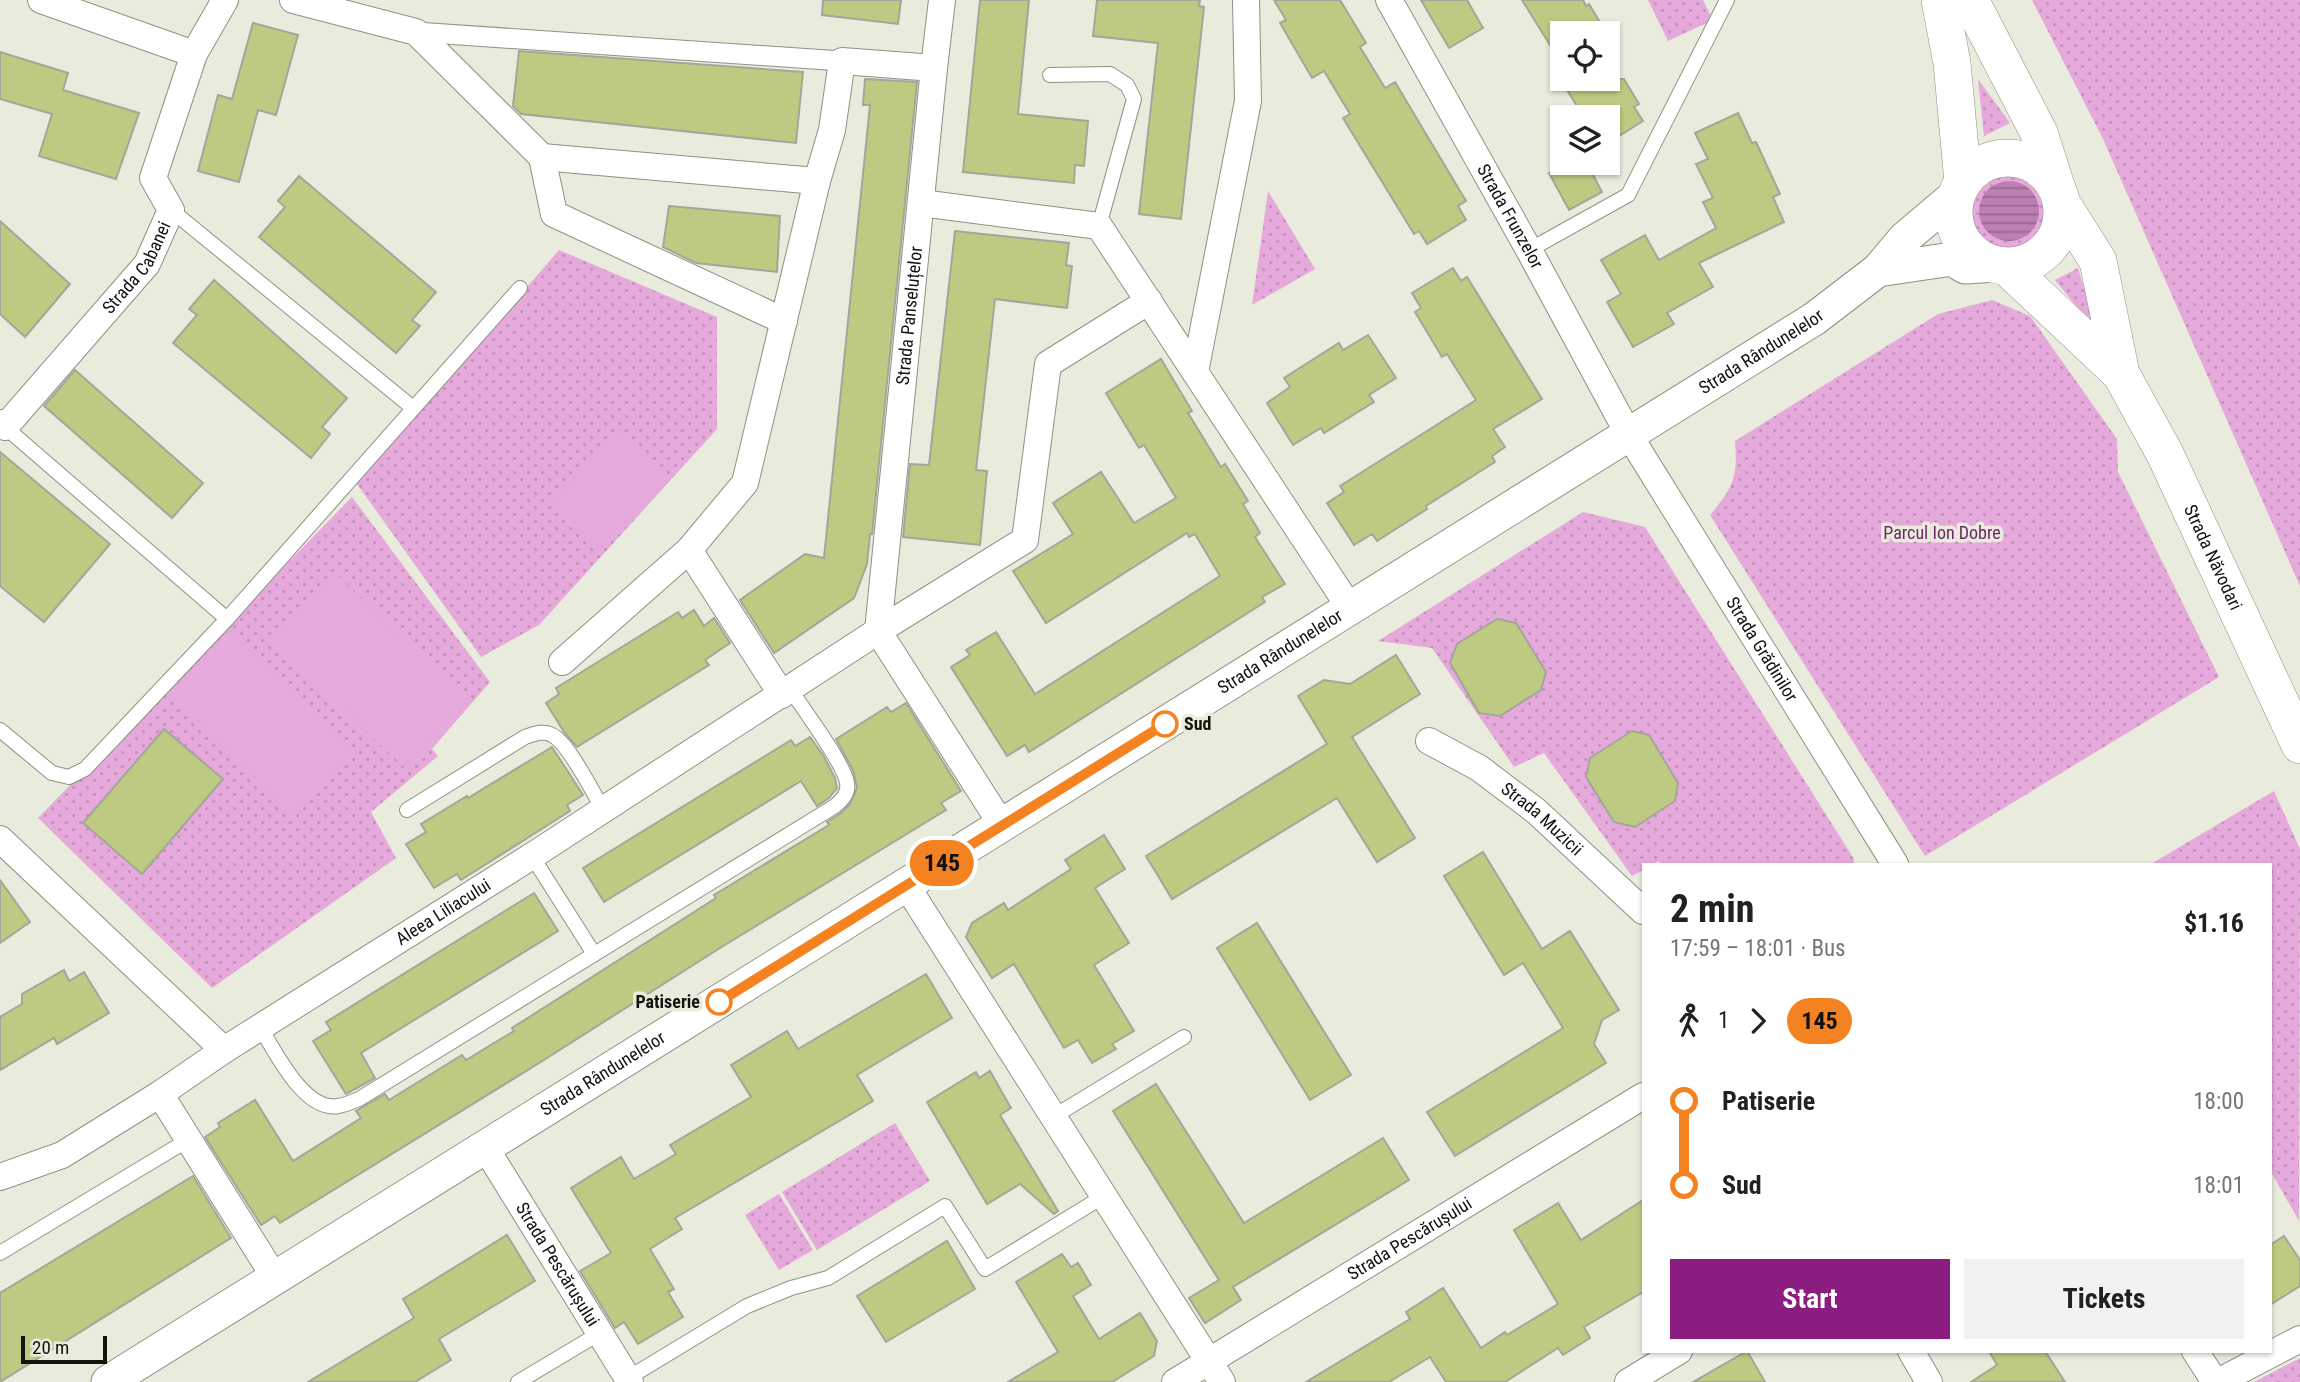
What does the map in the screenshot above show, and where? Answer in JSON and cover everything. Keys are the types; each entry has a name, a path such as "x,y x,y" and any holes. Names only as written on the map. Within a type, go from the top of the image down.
{"main road":[{"path":"1940,0 1952,63 1960,188"},
{"name":"Strada Năvodari","path":"1970,0 2039,133 2059,195 2098,261 2121,373 2176,476 2300,745"},
{"path":"2012,158 2030,162 2046,172 2059,195 2062,223 2055,240 2043,254 2026,264 2002,266 1975,254 1959,236 1954,207 1960,188 1976,168 1993,160 2012,158"},
{"name":"Strada Năvodari","path":"2002,266 2121,373"}],"street":[{"path":"41,0 95,9 194,54"},
{"name":"Strada Cabanei","path":"3,425 146,264 171,210 153,178 194,54 225,0"},
{"path":"293,0 416,32 934,68"},
{"name":"Strada Panseluțelor","path":"878,631 942,0"},
{"path":"1195,372 1248,101 1246,0"},
{"name":"Strada Frunzelor","path":"1389,0 1629,435"},
{"path":"416,32 542,157 554,214 783,321"},
{"path":"562,662 689,550 745,483 817,181 832,130 842,61"},
{"path":"542,157 817,181"},
{"name":"Strada Rândunelelor","path":"108,1382 1814,319 1878,270 1905,238 1960,188"},
{"path":"921,203 1099,226 1350,608"},
{"name":"Strada Rândunelelor","path":"1878,270 1952,259 1965,267 2002,266"},
{"name":"Aleea Liliacului","path":"0,1177 62,1154 160,1094 223,1050 532,856 878,631 1025,540 1048,364 1149,301"},
{"name":"Strada Grădinilor","path":"1629,435 1894,863"},
{"path":"689,550 786,692"},
{"path":"878,631 1002,825"},
{"name":"Strada Muzicii","path":"1429,741 1479,768 1536,811 1642,910"},
{"path":"0,839 223,1050"},
{"path":"906,885 1215,1372"},
{"path":"160,1094 275,1278"},
{"name":"Strada Pescărușului","path":"1175,1382 1215,1372 1642,1097"},
{"name":"Strada Pescărușului","path":"485,1147 629,1380"},
{"path":"2196,1353 2216,1382 2300,1339"},
{"path":"1628,1382 1676,1353"},
{"path":"1912,1353 1929,1382"}],"lane":[{"path":"1529,250 1628,195 1727,0"},
{"path":"1050,75 1110,74 1127,85 1134,99 1099,226"},
{"path":"171,210 412,408"},
{"path":"0,730 52,772 69,777 85,769 227,619 520,289"},
{"path":"3,425 227,619"},
{"path":"260,1027 296,1084 313,1100 336,1107 359,1099 835,806 845,797 848,784 842,769 786,692"},
{"path":"407,810 525,737 539,732 552,735 564,745 603,810"},
{"path":"532,856 594,954"},
{"path":"1053,1117 1184,1037"},
{"path":"0,1253 188,1140"},
{"path":"629,1380 747,1306 791,1288 828,1278 945,1206 985,1269 1104,1196"},
{"path":"518,1382 600,1333"}],"green space":[{"path":"1648,0 1703,0 1713,20 1668,41"},
{"path":"2032,0 2300,0 2300,586 2103,139"},
{"path":"1978,79 2010,123 1984,136"},
{"path":"2009,172 2024,175 2037,183 2045,196 2048,211 2045,226 2037,239 2024,247 2009,250 1994,247 1981,239 1973,226 1970,211 1973,196 1981,183 1994,175"},
{"path":"1268,191 1315,269 1252,305"},
{"path":"559,250 717,317 717,429 539,625 481,657 357,484"},
{"path":"2078,268 2097,332 2055,280"},
{"name":"Parcul Ion Dobre","path":"1992,300 2030,316 2117,439 2118,472 2219,677 1925,856 1710,515 1732,481 1736,464 1735,441 1938,314"},
{"path":"618,432 668,477 601,549 553,503"},
{"path":"352,497 490,682 432,749 438,756 371,812 396,858 212,988 38,818"},
{"path":"1583,512 1645,527 1854,859 1853,863 1659,861 1642,863 1642,871 1632,876 1544,753 1514,767 1432,648 1378,641"},
{"path":"335,573 469,701 405,768 271,642"},
{"path":"230,630 358,752 294,818 166,695"},
{"path":"2274,791 2300,849 2299,1221 2272,1174 2272,863 2153,863"},
{"path":"895,1123 930,1181 817,1250 782,1192"},
{"path":"779,1194 813,1250 779,1270 745,1215"},
{"path":"2300,1358 2300,1382 2254,1382"}],"shaded area":[{"path":"2009,181 2026,186 2034,194 2039,211 2034,228 2026,236 2009,241 1992,236 1984,228 1979,211 1984,194 1992,186"}],"building":[{"path":"823,0 901,0 898,24 822,15"},
{"path":"980,0 1029,0 1018,114 1088,121 1084,166 1075,165 1074,183 963,172"},
{"path":"1097,0 1200,0 1199,6 1204,7 1181,219 1139,214 1158,43 1093,36"},
{"path":"1274,0 1340,0 1366,43 1360,47 1385,88 1395,82 1466,201 1458,206 1466,220 1427,244 1419,231 1414,234 1343,118 1350,114 1324,71 1312,78 1280,23 1286,20"},
{"path":"1421,0 1467,0 1483,28 1449,48"},
{"path":"1522,0 1583,0 1586,6 1589,4 1599,21 1550,21 1550,45"},
{"path":"253,23 298,35 276,115 258,110 239,182 198,171 218,95 232,99"},
{"path":"519,51 803,72 796,143 521,114 513,106"},
{"path":"0,52 68,73 63,90 139,113 116,179 39,156 52,114 0,99"},
{"path":"865,79 917,82 872,534 867,564 854,598 774,653 740,600 805,554 824,558 870,105 863,105"},
{"path":"1620,79 1624,79 1639,104 1634,107 1643,121 1620,135 1620,105 1576,105 1568,91 1620,91"},
{"path":"1738,113 1752,143 1756,142 1780,194 1773,197 1784,222 1699,263 1713,287 1667,313 1674,324 1633,347 1607,302 1621,294 1601,260 1645,235 1659,260 1716,228 1703,202 1713,198 1696,164 1708,159 1695,133"},
{"path":"1550,175 1593,175 1602,192 1569,210"},
{"path":"299,176 436,292 412,320 420,326 396,353 259,237 285,207 278,201"},
{"path":"669,206 780,216 777,272 696,263 663,247"},
{"path":"0,221 70,284 25,337 0,314"},
{"path":"955,231 1069,243 1066,265 1072,266 1067,308 995,299 976,470 987,471 980,545 903,537 910,464 929,465"},
{"path":"1453,268 1461,281 1467,277 1542,399 1493,429 1505,447 1492,456 1495,462 1377,541 1372,534 1354,545 1327,503 1344,492 1340,486 1476,400 1447,354 1442,357 1415,312 1421,308 1412,293"},
{"path":"214,280 347,398 322,427 330,434 311,458 173,343 197,315 189,309"},
{"path":"1368,335 1396,378 1369,395 1374,402 1324,433 1321,428 1293,445 1267,403 1290,387 1284,378 1339,343 1343,350"},
{"path":"1161,359 1192,411 1188,413 1221,467 1225,464 1248,501 1243,504 1260,533 1255,537 1285,584 1262,597 1265,602 1029,752 1025,745 1007,756 951,667 970,655 966,650 996,632 1035,694 1220,576 1195,534 1189,537 1187,533 1046,623 1013,571 1073,534 1053,503 1101,472 1134,523 1176,498 1144,445 1139,448 1106,393"},
{"path":"75,370 203,483 172,518 44,406"},
{"path":"0,452 110,544 44,622 0,586"},
{"path":"694,610 704,626 714,618 730,643 705,660 709,665 577,747 546,703 559,694 556,688 678,612 682,618"},
{"path":"1497,619 1516,623 1546,672 1541,690 1500,716 1479,713 1450,663 1457,644"},
{"path":"1396,655 1420,694 1352,737 1415,838 1377,862 1337,798 1172,899 1146,856 1327,744 1298,696 1324,680 1350,684"},
{"path":"906,703 961,791 941,803 946,810 280,1223 275,1216 261,1225 205,1137 220,1127 218,1123 255,1100 293,1161 361,1118 356,1111 385,1094 389,1100 462,1055 466,1060 514,1031 512,1028 716,898 714,895 829,825 827,822 850,804 857,788 853,770 836,739 887,707 891,712"},
{"path":"164,729 223,779 142,874 83,823"},
{"path":"1632,731 1649,735 1678,783 1675,801 1635,827 1614,822 1586,777 1590,758"},
{"path":"810,737 835,778 837,788 829,798 817,806 801,781 604,902 583,868 791,740 795,746"},
{"path":"552,747 583,795 567,805 570,811 461,880 457,874 434,888 406,844 426,832 421,824"},
{"path":"1104,835 1125,869 1095,888 1129,943 1094,965 1134,1031 1112,1044 1116,1049 1092,1063 1078,1040 1064,1048 1014,964 992,978 966,937 972,923 1004,903 1008,910 1071,869 1065,860"},
{"path":"1483,852 1542,949 1570,931 1619,1010 1602,1020 1594,1044 1606,1063 1455,1156 1427,1112 1563,1028 1523,963 1504,975 1444,876"},
{"path":"0,880 30,922 0,943"},
{"path":"534,893 558,931 361,1053 375,1078 346,1094 313,1041 331,1030 326,1022"},
{"path":"1257,923 1351,1075 1310,1100 1217,948"},
{"path":"64,970 69,981 84,972 109,1013 57,1044 54,1038 0,1070 0,1017 22,1004 22,994"},
{"path":"926,974 952,1018 857,1075 873,1101 675,1218 682,1229 650,1249 674,1289 668,1292 683,1317 638,1344 624,1322 615,1328 580,1271 611,1253 571,1188 621,1157 634,1179 676,1154 670,1145 751,1097 731,1065 787,1031 798,1049"},
{"path":"990,1071 1011,1108 1000,1115 1058,1211 1054,1214 1020,1184 987,1204 927,1102 976,1072 979,1078"},
{"path":"1156,1084 1244,1223 1383,1138 1409,1180 1233,1287 1241,1300 1205,1323 1189,1298 1219,1280 1113,1111"},
{"path":"193,1176 231,1238 0,1382 0,1293"},
{"path":"1642,1201 1642,1293 1584,1327 1590,1338 1563,1355 1558,1348 1505,1382 1446,1382 1430,1357 1389,1382 1306,1382 1410,1319 1406,1312 1443,1288 1481,1348 1505,1332 1507,1335 1558,1304 1514,1230 1558,1203 1581,1240"},
{"path":"507,1235 535,1281 439,1339 451,1360 415,1382 308,1382 414,1318 403,1299"},
{"path":"2284,1236 2300,1260 2300,1286 2272,1304 2272,1244"},
{"path":"947,1241 975,1289 886,1342 857,1296"},
{"path":"1062,1254 1071,1267 1078,1263 1091,1285 1073,1296 1099,1339 1140,1313 1157,1341 1154,1356 1112,1382 1008,1382 1058,1352 1016,1282"},
{"path":"1744,1353 1748,1353 1765,1382 1693,1382"},
{"path":"1990,1353 2046,1353 2065,1382 1971,1382 1997,1365"}],"bus line":[{"name":"145","path":"719,1002 1165,724"}],"place":[{"name":"Sud","path":"1165,724"},
{"name":"Patiserie","path":"719,1002"}]}
